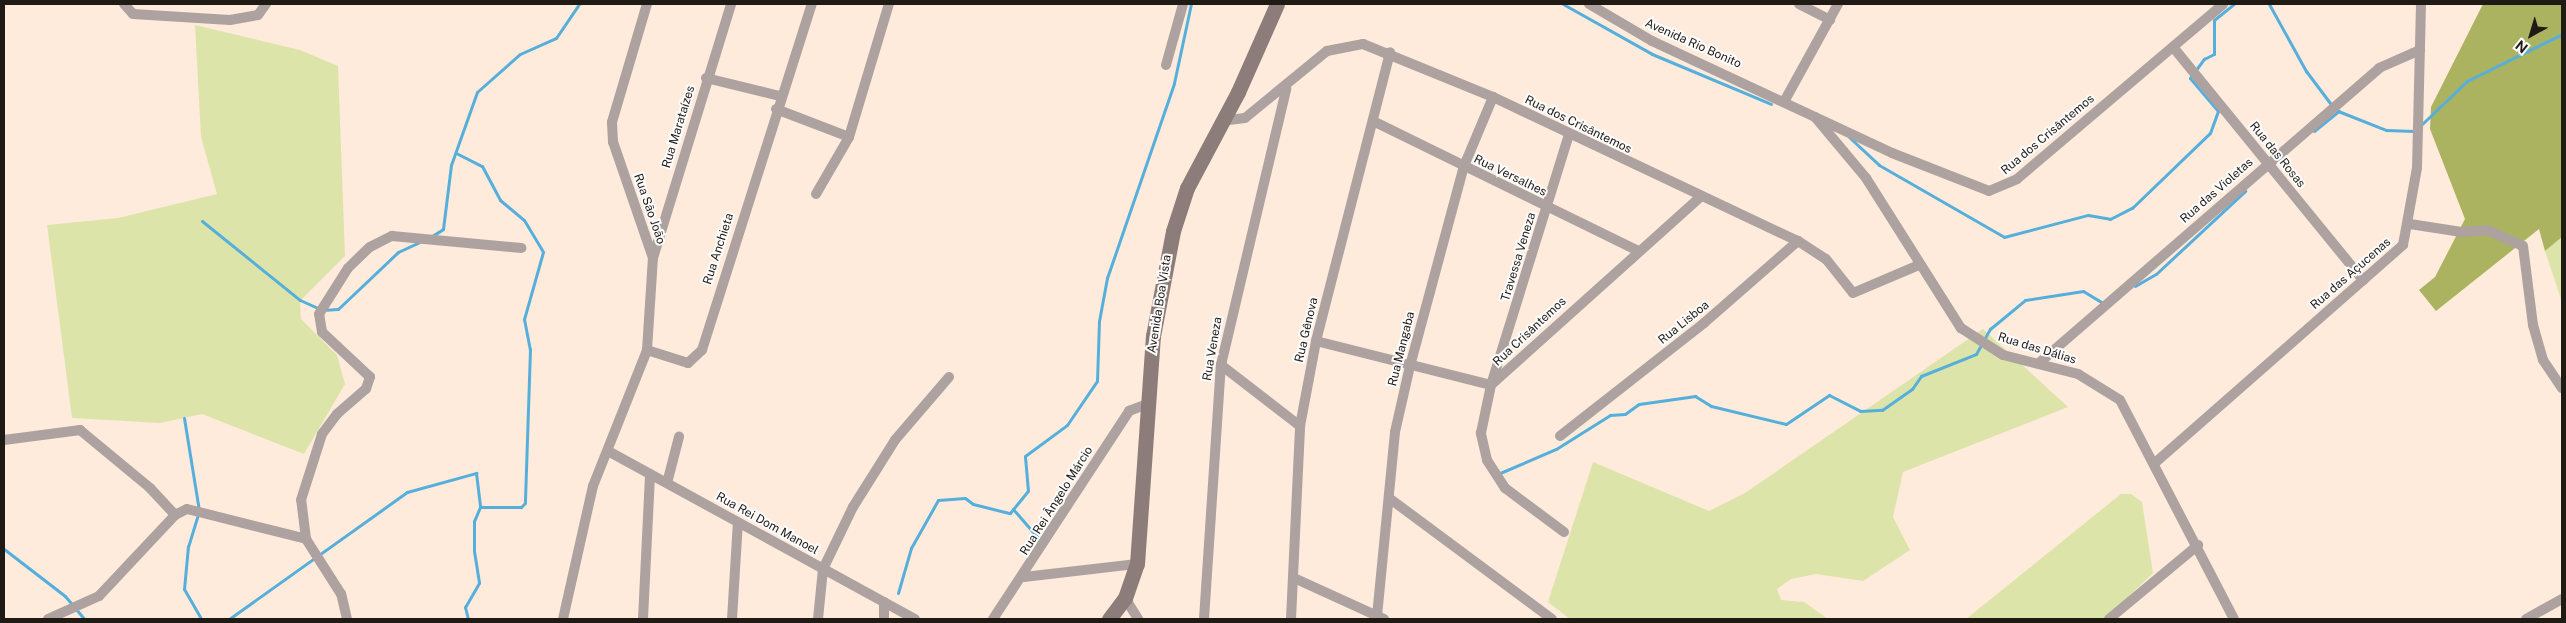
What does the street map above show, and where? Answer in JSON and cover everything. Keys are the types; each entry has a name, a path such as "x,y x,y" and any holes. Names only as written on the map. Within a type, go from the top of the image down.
{"street":[{"path":"124,4 135,14 191,9 244,18 262,13 266,4"},
{"name":"Rua São João","path":"563,619 593,486 647,350 653,258 614,142 612,122 648,4"},
{"name":"Rua Marataízes","path":"653,258 706,78 731,4"},
{"name":"Rua Anchieta","path":"647,350 688,363 699,355 780,96 812,4"},
{"path":"816,194 849,137 889,4"},
{"path":"1166,65 1183,4"},
{"name":"Avenida Boa Vista","path":"1109,619 1125,598 1137,564 1153,336 1173,231 1187,188 1222,121 1277,4"},
{"name":"Avenida Rio Bonito","path":"1589,4 1652,41 1811,112"},
{"path":"1799,4 1830,20"},
{"path":"1788,101 1838,4"},
{"name":"Rua dos Crisântemos","path":"1811,112 1975,189 2000,190 2223,4"},
{"name":"Rua das Açucenas","path":"2156,462 2403,244 2410,224 2417,168 2421,4"},
{"name":"Rua dos Crisântemos","path":"1222,121 1237,122 1286,89 1317,58 1337,47 1363,44 1390,52 1493,97 1699,198 1798,241 1826,259 1853,292 1919,265"},
{"name":"Rua das Rosas","path":"2173,47 2363,280"},
{"name":"Rua das Violetas","path":"2039,362 2379,68 2420,50"},
{"name":"Rua Gênova","path":"1292,619 1300,426 1316,341 1390,52"},
{"path":"706,78 780,96"},
{"name":"Rua Veneza","path":"1204,619 1221,365 1286,89"},
{"name":"Rua Mangaba","path":"1381,618 1389,498 1396,432 1410,366 1464,166 1493,97"},
{"path":"776,109 849,137"},
{"name":"Rua das Dálias","path":"1811,112 1860,171 1949,312 1976,340 2003,355 2039,362 2110,391 2129,413 2156,462 2234,619"},
{"name":"Rua Versalhes","path":"1373,121 1638,251"},
{"name":"Travessa Veneza","path":"1564,532 1517,500 1494,475 1481,434 1491,385 1569,135"},
{"name":"Rua Crisântemos","path":"1316,341 1491,385 1699,198"},
{"path":"2410,224 2461,232 2487,230 2522,246 2543,360 2562,388"},
{"path":"347,619 341,594 306,539 301,500 322,434 370,381 365,367 319,327 319,314 341,276 370,247 392,236 521,248"},
{"name":"Rua Lisboa","path":"1560,436 1704,324 1798,241"},
{"path":"1221,365 1300,426"},
{"path":"818,619 823,569 868,479 949,377"},
{"name":"Rua Rei Ângelo Márcio","path":"993,619 1024,577 1129,412 1147,404"},
{"path":"4,440 80,430 150,488 175,515"},
{"path":"667,483 678,437"},
{"name":"Rua Rei Dom Manoel","path":"608,451 915,619"},
{"path":"643,619 650,474"},
{"path":"1389,498 1552,619"},
{"path":"48,619 99,596 175,515 200,509 306,539"},
{"path":"732,619 738,522"},
{"path":"2110,619 2198,545"},
{"path":"1024,577 1137,564"},
{"path":"1294,578 1381,618"},
{"path":"1125,598 1138,619"},
{"path":"2526,619 2562,599"},
{"path":"884,602 884,619"}],"green space":[{"path":"2483,4 2562,4 2562,237 2545,251 2539,229 2436,311 2419,290 2435,277 2465,219 2430,129 2431,107"},
{"path":"195,25 300,50 338,66 345,256 300,301 301,319 337,355 345,384 304,454 202,414 160,423 72,418 47,225 118,218 217,194 201,137"},
{"path":"2562,237 2562,302 2545,251"},
{"path":"1983,329 2068,407 1903,472 1893,517 1910,550 1863,581 1816,574 1791,579 1777,589 1781,600 1804,602 1828,619 1570,619 1548,602 1593,462 1709,511 1745,493"},
{"path":"2121,494 2131,494 2142,502 2153,573 2105,619 1966,619"}],"waterway":[{"path":"432,236 443,229 451,165 477,92 520,54 556,38 579,4"},
{"path":"898,593 911,548 938,500 965,498 973,504 1010,513 1028,491 1025,456 1067,425 1097,381 1099,321 1107,278 1174,83 1191,4"},
{"path":"1563,4 1652,54 1771,104"},
{"path":"1849,137 1879,165 2004,237 2088,215 2110,219 2132,208 2210,133 2218,111 2190,78 2204,59 2214,54 2214,20 2234,4"},
{"path":"2269,4 2306,71 2333,107"},
{"path":"2421,125 2467,81 2562,34"},
{"path":"2338,111 2386,130 2414,131"},
{"path":"2314,131 2339,111"},
{"path":"456,153 482,166 500,200 524,220 543,252 524,319 530,349 525,503 521,507 480,507"},
{"path":"2135,286 2156,274 2245,191"},
{"path":"202,221 300,300 322,310 338,309 398,252 419,242"},
{"path":"1500,473 1556,449 1610,415 1625,414 1639,404 1695,396 1711,406 1786,424 1829,395 1860,411 1882,410 1912,389 1921,376 1976,354 1990,329 2025,300 2083,291 2103,303"},
{"path":"184,418 199,511 188,546 184,589 201,619"},
{"path":"229,619 407,492 476,473 480,507 474,521 474,551 479,583 465,607 468,619"},
{"path":"1013,509 1037,537 1038,544"},
{"path":"4,549 65,596 84,619"}]}
